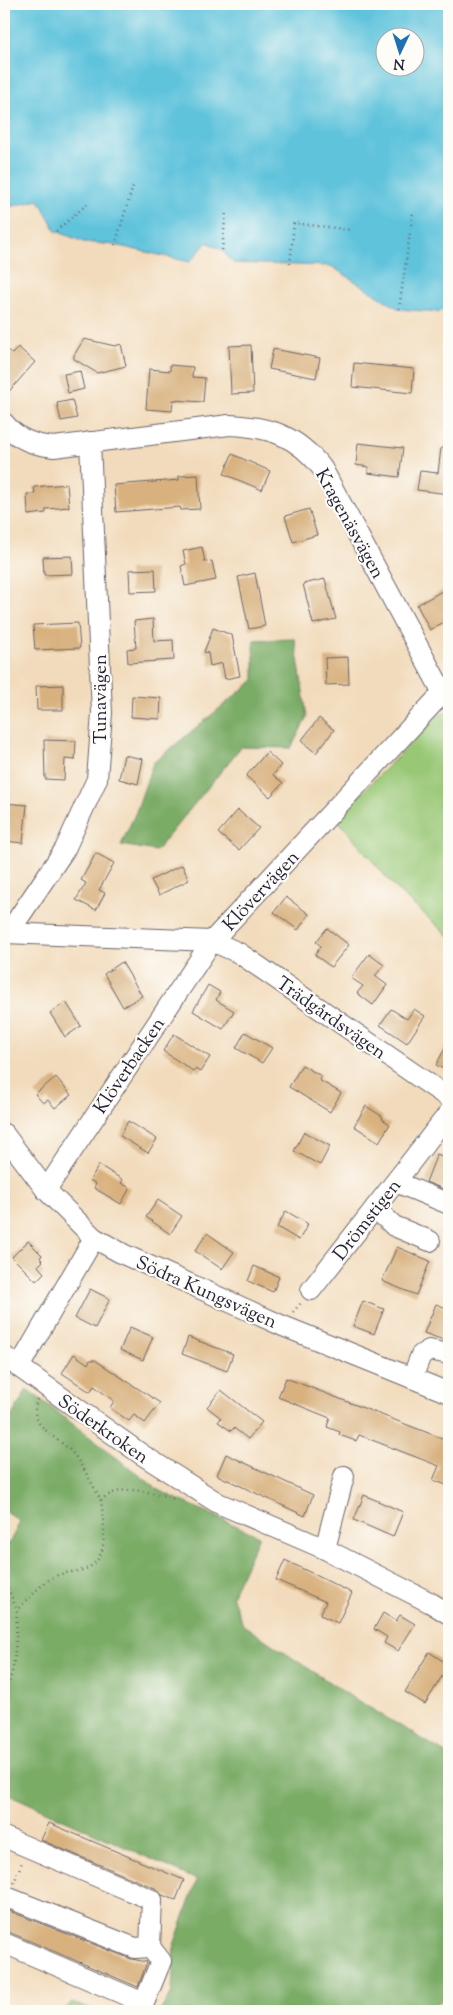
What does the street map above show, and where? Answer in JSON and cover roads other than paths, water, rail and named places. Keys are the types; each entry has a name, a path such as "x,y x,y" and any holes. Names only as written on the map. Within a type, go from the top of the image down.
{"street":[{"name":"Kragenäsvägen","path":"4,423 23,440 54,447 229,425 252,426 292,438 303,446 322,468 446,689"},
{"name":"Tunavägen","path":"6,932 65,849 97,779 102,713 90,442"},
{"name":"Klövervägen","path":"6,932 212,941 446,689"},
{"name":"Trädgårdsvägen","path":"212,941 239,953 449,1098"},
{"name":"Klöverbacken","path":"46,1190 212,941"},
{"name":"Drömstigen","path":"311,1290 449,1113"},
{"name":"Södra Kungsvägen","path":"4,1134 46,1190 94,1238 123,1254 283,1326 449,1393"},
{"path":"396,1182 449,1204"},
{"path":"375,1208 394,1226 430,1241"},
{"name":"Söderkroken","path":"94,1238 11,1361 141,1454 218,1504 325,1549 449,1614"},
{"path":"412,1378 421,1355 430,1350 449,1354"},
{"path":"325,1549 344,1476"},
{"path":"4,1837 152,1900 150,1947 161,1961 144,2002 4,1943"},
{"path":"6,1897 135,1948 150,1947"}],"water":[{"path":"4,4 449,4 449,308 436,312 399,309 331,266 233,263 222,250 207,242 190,262 115,245 84,242 56,231 39,200 4,208"}],"tram line":[{"path":"444,2011 449,2010"}]}
